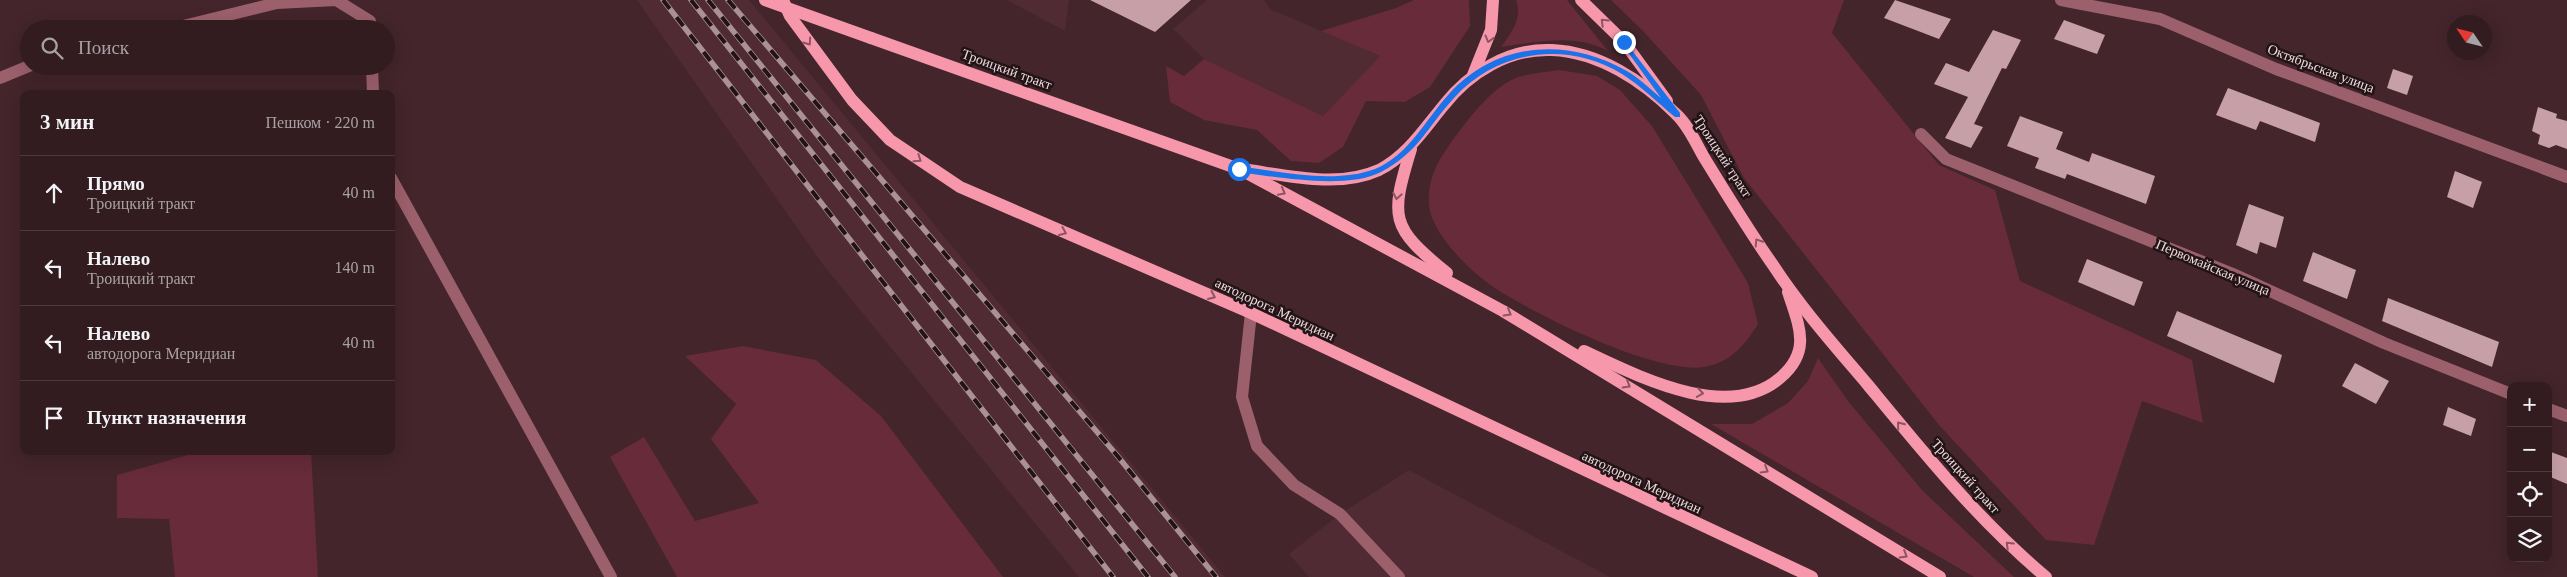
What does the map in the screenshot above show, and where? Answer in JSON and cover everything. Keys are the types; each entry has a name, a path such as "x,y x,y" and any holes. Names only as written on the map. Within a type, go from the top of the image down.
{"main road":[{"name":"Троицкий тракт","path":"765,0 1239,169 1475,294 1940,577"},
{"name":"автодорога Меридиан","path":"783,0 790,16 819,58 852,100 890,140 960,187 1251,313 1812,577"},
{"path":"1473,75 1488,45 1495,15 1493,0"},
{"path":"1581,0 1624,42 1678,115"},
{"name":"Троицкий тракт","path":"1239,169 1305,178 1346,177 1377,171 1411,149 1451,96 1473,75 1514,55 1549,50 1571,52 1624,72 1678,115 1785,283 1960,498 2021,557 2046,577"},
{"path":"1411,149 1398,192 1395,214 1403,234 1420,252 1475,294"},
{"path":"1540,332 1658,384 1697,393 1734,397 1761,392 1780,382 1800,351 1798,321 1785,283"}],"street":[{"path":"208,20 278,3 336,0 367,20"},
{"name":"Октябрьская улица","path":"2061,0 2130,6 2276,69 2567,177"},
{"path":"0,78 20,70"},
{"path":"372,75 373,90"},
{"name":"Первомайская улица","path":"1921,134 1946,160 2233,274 2384,343 2507,392"},
{"path":"395,185 611,577"},
{"path":"1251,313 1242,397 1256,446 1294,485 1340,514 1399,577"},
{"path":"2552,410 2567,416"}],"shaded area":[{"path":"637,0 749,0 1225,577 1079,577 824,266"},
{"path":"1007,0 1069,0 1065,31"},
{"path":"1207,0 1264,0 1270,9 1380,56 1323,116 1204,59 1173,29"},
{"path":"1414,0 1469,0 1470,26 1430,87 1405,102 1366,101 1343,147 1319,163 1291,161 1257,130 1204,120 1170,102 1166,66 1184,76 1204,59 1323,116 1380,56 1321,31 1396,8"},
{"path":"1516,0 1567,0 1608,51 1582,42 1556,40 1501,47 1512,31 1517,19 1518,6"},
{"path":"1611,0 1844,0 1832,33 1939,165 1995,190 2020,281 2192,360 2203,423 2142,401 2094,545 2046,540 1939,425 1744,178 1701,95 1643,31"},
{"path":"1559,70 1597,76 1620,90 1652,126 1748,283 1758,324 1742,346 1722,362 1704,367 1683,367 1656,362 1595,340 1564,326 1492,286 1463,261 1436,227 1429,204 1430,184 1441,157 1464,125 1492,93 1509,81 1518,77"},
{"path":"743,346 816,360 881,416 1003,577 677,577 610,457 644,437 695,521 759,503 711,439 736,404 685,356"},
{"path":"1818,358 1848,401 1922,490 2014,577 1974,577 1711,424 1752,424 1788,403 1808,381"},
{"path":"188,455 311,455 318,577 175,577 169,519 117,518 117,475"},
{"path":"1409,470 1610,577 1309,577 1289,554 1340,514"}],"building":[{"path":"1090,0 1191,0 1155,32"},
{"path":"1895,0 1951,19 1939,39 1884,18"},
{"path":"2064,20 2105,35 2097,54 2054,39"},
{"path":"1993,30 2021,40 2006,69 2002,68 1974,124 1983,127 1971,148 1945,138 1968,97 1934,84 1946,63 1969,72"},
{"path":"2393,69 2413,76 2407,95 2387,88"},
{"path":"2228,88 2320,123 2315,142 2260,121 2256,130 2216,115"},
{"path":"2538,107 2557,114 2556,118 2567,121 2567,149 2556,145 2549,148 2538,144 2540,135 2532,131"},
{"path":"2020,116 2063,132 2056,149 2089,162 2092,153 2155,176 2146,204 2067,174 2065,179 2035,168 2039,158 2007,146"},
{"path":"2455,171 2482,182 2473,208 2447,197"},
{"path":"2249,204 2284,217 2276,248 2260,242 2257,254 2236,245"},
{"path":"2313,252 2356,270 2347,299 2303,281"},
{"path":"2087,259 2143,282 2134,306 2078,282"},
{"path":"2388,298 2499,342 2492,367 2382,321"},
{"path":"2177,311 2282,355 2274,383 2167,336"},
{"path":"2355,363 2389,381 2376,404 2342,386"},
{"path":"2448,407 2476,419 2471,436 2443,425"},
{"path":"2552,452 2567,458 2567,484 2552,478"}],"railway":[{"path":"663,0 1113,577"},
{"path":"691,0 1148,577"},
{"path":"708,0 1175,577"},
{"path":"728,0 1115,453 1216,577"}],"route":[{"path":"1239,169 1305,178 1346,177 1377,171 1411,149 1451,96 1473,75 1514,55 1549,50 1571,52 1624,72 1678,115 1624,42"}]}
